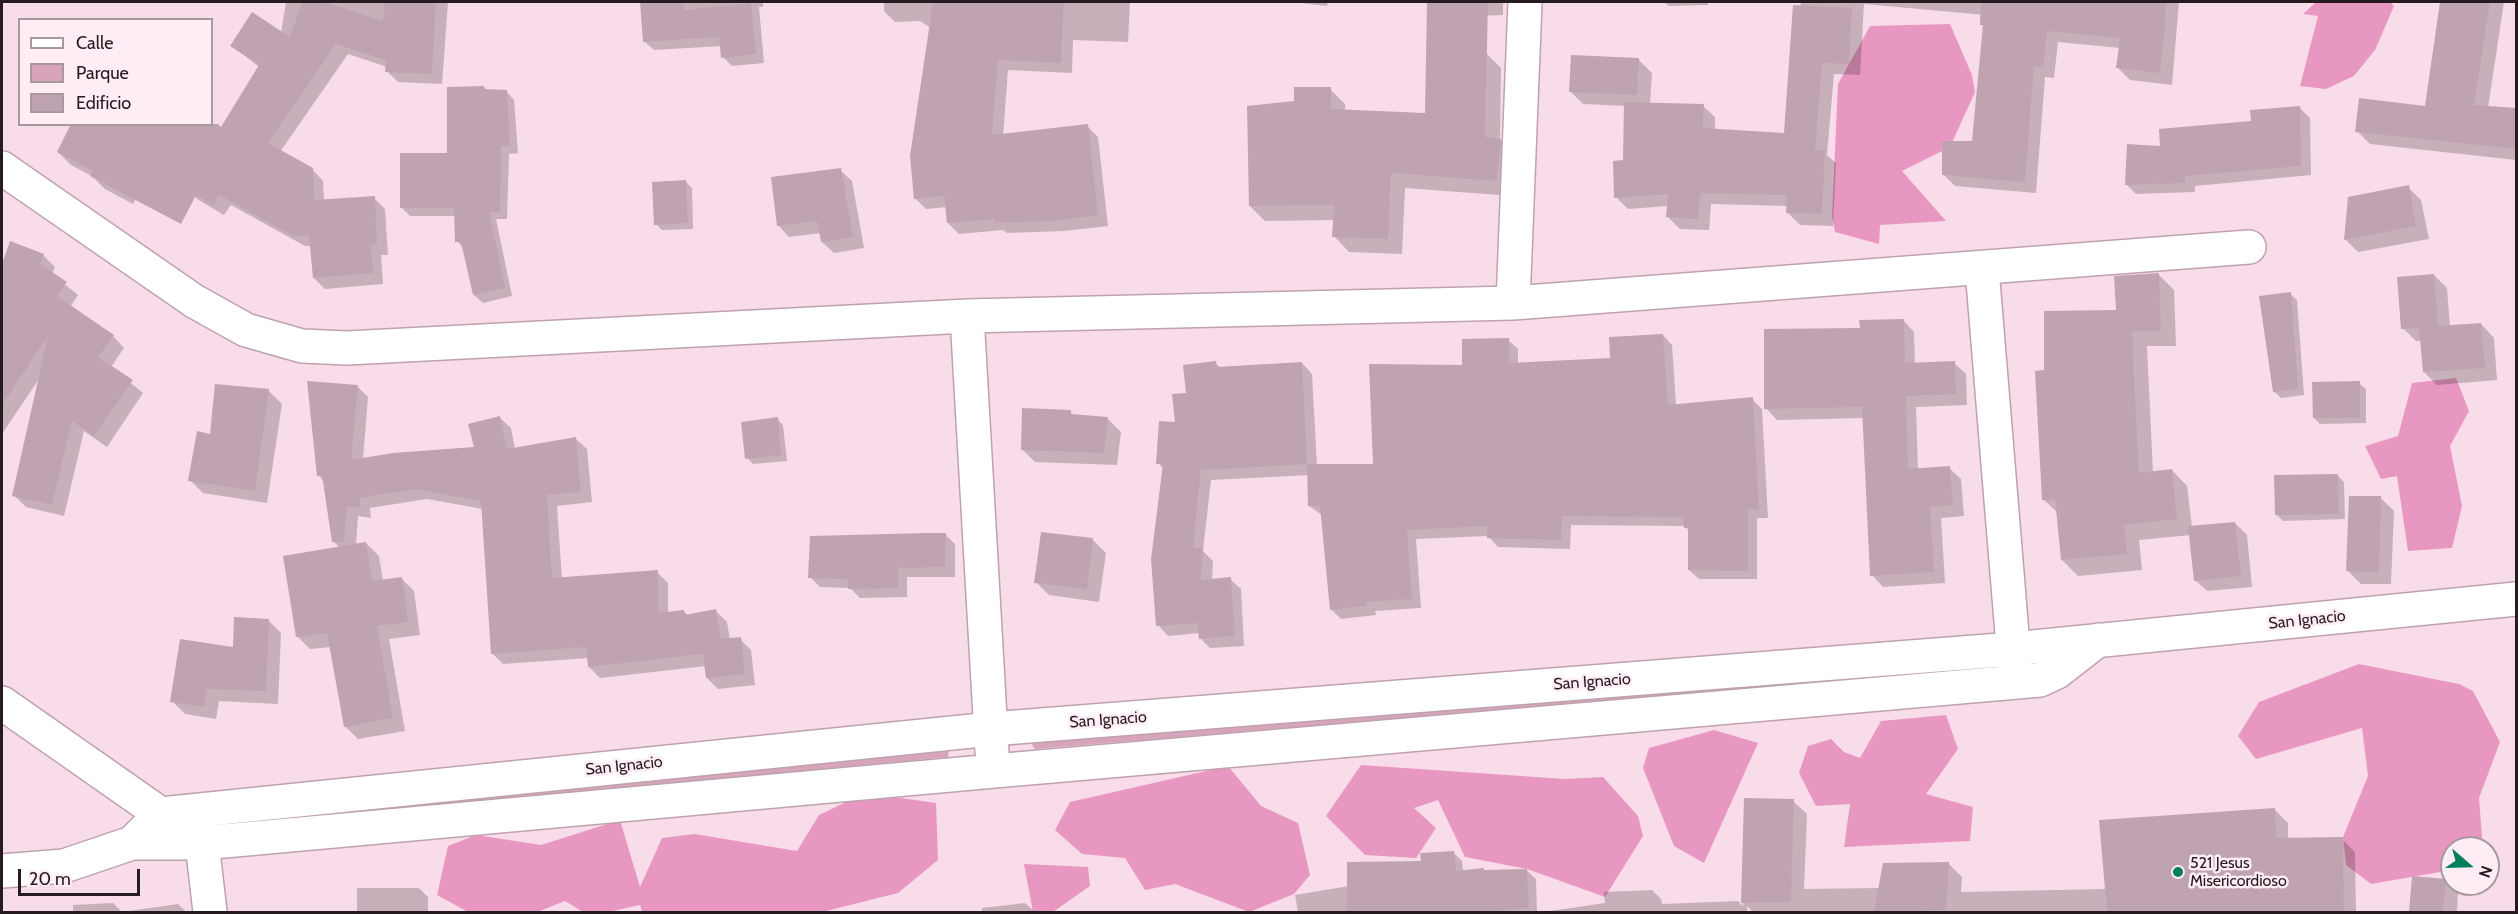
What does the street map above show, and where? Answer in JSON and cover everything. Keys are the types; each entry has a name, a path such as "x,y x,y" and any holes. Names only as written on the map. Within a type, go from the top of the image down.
{"street":[{"path":"1513,303 1525,2"},
{"path":"2,168 194,301 246,330 302,346 347,348 967,316 1513,303 2249,247"},
{"path":"1982,268 2017,682"},
{"path":"967,316 994,771"},
{"name":"San Ignacio","path":"161,814 991,729 2013,649 2517,599"},
{"path":"2,871 64,866 132,843 202,843 2040,680 2057,672 2098,640"},
{"path":"2,703 202,843 210,912"},
{"path":"132,843 161,814"}],"green space":[{"path":"1985,666 1985,669 1615,701 1035,749 1032,745 1033,742"},
{"path":"949,749 948,757 250,824 248,821"}],"shaded area":[{"path":"2316,2 2390,2 2394,6 2375,50 2354,76 2326,89 2300,86 2318,16 2303,14"},
{"path":"1950,24 1972,75 1975,92 1950,147 1902,171 1946,221 1880,225 1879,244 1835,232 1832,216 1838,84 1870,26"},
{"path":"2456,378 2469,411 2450,446 2462,506 2452,548 2408,551 2397,476 2381,479 2365,446 2398,436 2412,383"},
{"path":"2359,664 2459,684 2473,691 2500,742 2479,798 2482,836 2440,836 2440,872 2371,884 2346,865 2343,837 2368,776 2362,728 2256,759 2238,736 2259,702"},
{"path":"1946,715 1958,749 1926,794 1973,807 1970,841 1844,847 1850,804 1816,806 1799,773 1808,746 1831,739 1844,752 1860,758 1881,721"},
{"path":"1714,730 1758,743 1704,863 1674,846 1643,768 1649,748"},
{"path":"1361,765 1565,779 1603,777 1638,816 1643,836 1605,897 1527,869 1465,857 1438,800 1414,808 1436,828 1416,858 1365,855 1326,816"},
{"path":"1228,766 1261,806 1298,823 1310,875 1294,894 1249,912 1175,884 1145,890 1125,858 1082,854 1055,830 1070,802"},
{"path":"865,793 936,803 938,860 898,893 822,912 642,912 640,905 608,912 583,912 565,901 537,912 468,912 437,895 448,846 476,835 541,845 620,820 640,887 662,838 695,834 797,851 819,815"},
{"path":"1024,864 1088,867 1090,886 1053,912 1033,912"}],"building":[{"path":"302,2 324,2 383,21 385,2 436,2 432,74 385,72 386,60 336,44 268,143 313,168 314,200 375,196 377,244 371,245 373,273 313,278 309,236 293,236 219,195 213,205 196,195 181,224 90,176 93,171 57,152 70,126 213,126 213,124 218,124 221,127 259,65 230,46 252,12 290,37"},
{"path":"640,2 684,2 684,10 751,3 756,54 721,58 719,37 643,42"},
{"path":"933,2 1064,2 1061,63 998,60 992,135 1088,124 1098,215 1053,221 994,223 994,219 947,223 944,196 914,199 910,156"},
{"path":"1427,2 1488,2 1485,137 1501,139 1497,181 1391,173 1388,239 1332,237 1334,205 1249,206 1247,106 1294,101 1294,87 1331,87 1331,109 1425,113"},
{"path":"1981,2 2167,2 2160,73 2116,68 2120,38 2047,31 2043,67 2034,66 2025,182 1942,175 1942,141 1972,141 1983,25 1980,25"},
{"path":"2440,2 2490,2 2474,105 2517,108 2517,149 2355,132 2359,98 2425,106"},
{"path":"1793,5 1852,8 1849,64 1822,63 1815,150 1825,150 1822,214 1786,213 1787,195 1700,193 1698,219 1666,217 1668,194 1614,198 1613,161 1623,160 1624,102 1704,104 1703,128 1784,133"},
{"path":"1571,55 1639,58 1637,95 1569,92"},
{"path":"484,86 484,89 507,90 510,146 501,146 500,212 489,212 505,288 473,295 461,242 455,242 454,208 400,208 400,153 447,153 447,87"},
{"path":"2300,106 2301,166 2185,176 2185,183 2125,185 2127,144 2160,146 2159,129 2251,121 2250,110"},
{"path":"841,168 853,237 821,242 817,221 777,226 771,177"},
{"path":"686,180 688,223 654,225 652,182"},
{"path":"2409,185 2416,226 2344,240 2348,197"},
{"path":"10,241 44,254 40,264 67,282 57,296 114,335 98,357 133,380 94,436 72,421 52,505 12,496 48,336 2,405 2,264"},
{"path":"2159,273 2161,331 2132,331 2139,473 2172,469 2177,519 2124,525 2127,554 2061,560 2055,499 2042,500 2035,371 2044,370 2044,311 2116,310 2114,276"},
{"path":"2434,274 2438,326 2481,323 2485,368 2423,372 2419,328 2401,329 2397,277"},
{"path":"2291,292 2298,389 2273,392 2259,296"},
{"path":"1904,319 1905,363 1955,361 1956,394 1906,396 1908,469 1950,466 1953,505 1930,507 1934,572 1870,576 1862,407 1764,409 1764,329 1860,328 1859,320"},
{"path":"1663,334 1668,405 1753,397 1759,509 1748,509 1748,571 1688,570 1688,528 1684,528 1683,517 1562,516 1561,540 1487,538 1487,526 1407,530 1412,599 1366,602 1367,606 1330,610 1320,506 1308,506 1307,464 1373,464 1369,364 1462,365 1462,339 1509,338 1509,363 1610,358 1609,337"},
{"path":"1216,361 1217,367 1302,362 1307,464 1201,470 1193,548 1203,549 1201,580 1231,577 1235,636 1199,639 1197,623 1156,626 1151,559 1163,464 1156,464 1159,421 1175,422 1172,394 1186,393 1183,365"},
{"path":"307,381 358,385 351,460 393,453 474,447 468,424 500,416 507,449 576,437 581,492 547,495 552,578 658,570 658,613 684,610 685,615 716,609 721,639 741,637 745,674 706,678 703,654 588,667 586,647 491,654 481,501 416,489 360,498 361,508 347,506 344,542 332,542 322,475 317,476"},
{"path":"2360,381 2360,418 2313,418 2312,382"},
{"path":"215,384 269,389 255,491 188,481 197,431 210,434"},
{"path":"1022,408 1071,410 1071,414 1108,417 1104,453 1021,450"},
{"path":"778,417 781,455 745,459 741,422"},
{"path":"2338,474 2339,514 2275,515 2274,475"},
{"path":"2349,496 2381,496 2379,572 2346,571"},
{"path":"2235,522 2241,576 2194,581 2188,526"},
{"path":"1041,532 1093,538 1087,589 1034,583"},
{"path":"946,533 945,567 898,568 898,588 848,589 848,579 808,578 810,536"},
{"path":"366,542 372,581 402,577 408,622 377,626 393,718 344,727 327,633 296,637 283,556"},
{"path":"234,617 269,619 266,691 207,689 204,707 170,702 180,639 233,647"},
{"path":"1744,798 1794,799 1791,902 1741,903"},
{"path":"2275,808 2276,838 2343,837 2344,912 2107,912 2099,820"},
{"path":"1454,851 1456,871 1484,868 1484,870 1527,869 1529,908 1481,912 1347,912 1347,862 1421,861 1420,853"},
{"path":"1949,862 1946,910 1874,912 1883,863"},
{"path":"2412,876 2440,878 2440,896 2444,896 2443,912 2409,912"}],"place":[{"name":"521 Jesus Misericordioso","path":"2178,872"}]}
